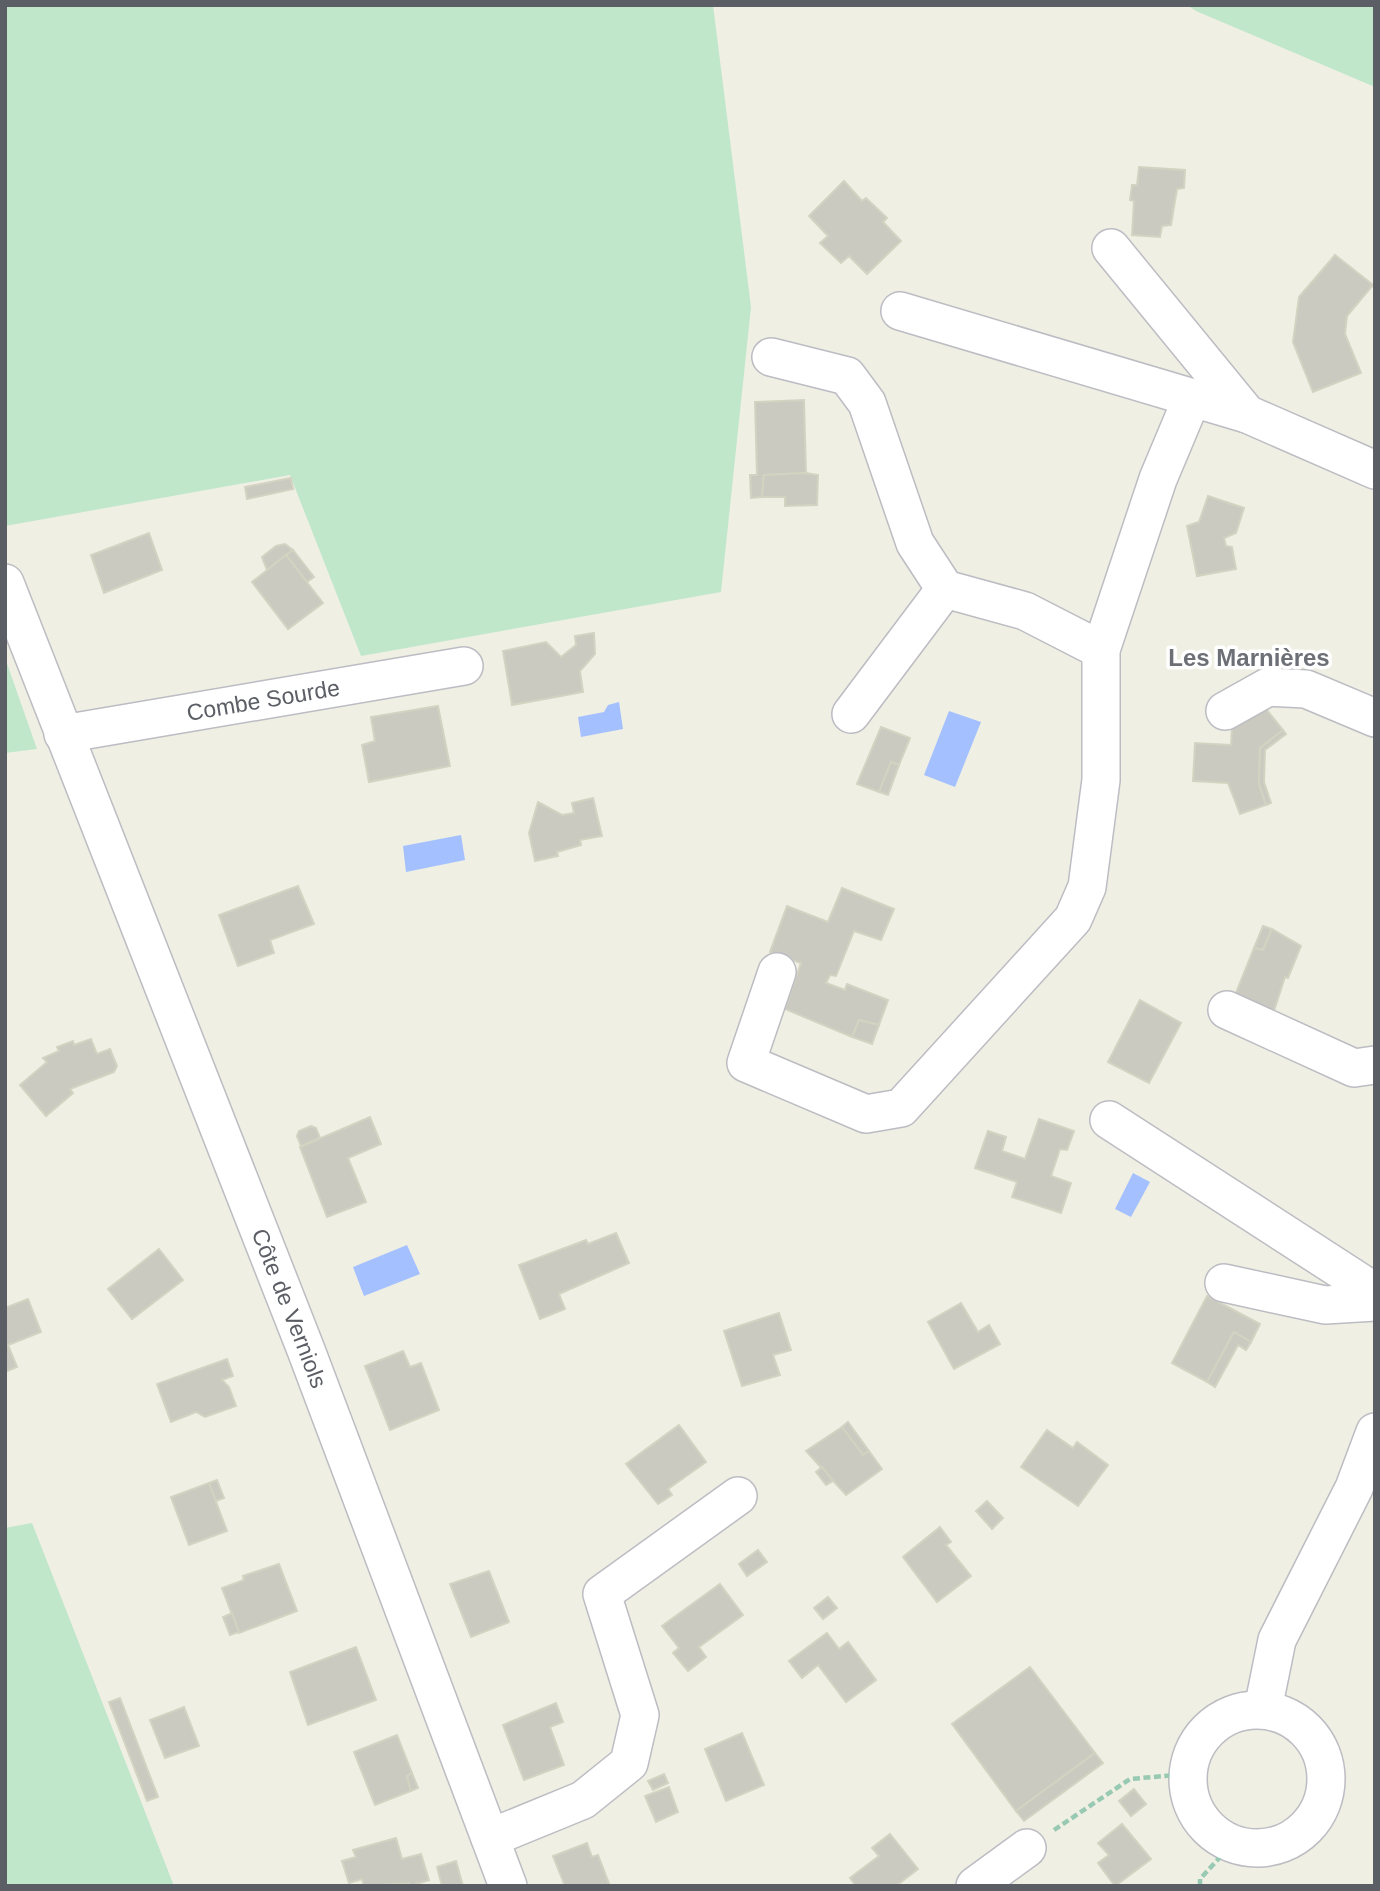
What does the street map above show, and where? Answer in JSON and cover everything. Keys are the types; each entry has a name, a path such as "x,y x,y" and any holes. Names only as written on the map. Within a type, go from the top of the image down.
{"street":[{"path":"1111,248 1247,414"},
{"path":"901,310 1247,414 1375,470"},
{"path":"771,357 847,376 867,403 915,543 945,589 1025,611 1101,650"},
{"path":"777,972 746,1063 866,1114 901,1108 1073,919 1087,887 1101,780 1101,650 1158,479 1192,398"},
{"name":"Côte de Verniols","path":"5,583 306,1350 508,1886"},
{"path":"851,714 945,589"},
{"name":"Combe Sourde","path":"63,734 464,666"},
{"path":"1225,711 1268,687 1306,689 1375,718"},
{"path":"1227,1010 1354,1068 1375,1065"},
{"path":"1109,1120 1375,1292"},
{"path":"1224,1283 1325,1305 1375,1302"},
{"path":"1264,1709 1277,1640 1354,1488 1375,1432"},
{"path":"490,1838 583,1801 629,1763 640,1715 602,1594 738,1496"},
{"path":"1264,1709 1286,1716 1306,1730 1320,1749 1326,1772 1324,1796 1315,1817 1299,1835 1278,1845 1254,1849 1233,1844 1213,1833 1199,1816 1189,1796 1188,1774 1192,1752 1204,1734 1221,1719 1241,1711 1264,1709"},
{"path":"975,1886 1027,1848"}],"path":[{"path":"1027,1848 1130,1779 1188,1774"},
{"path":"1200,1886 1200,1879 1233,1844"}],"green space":[{"path":"5,5 713,5 751,307 721,592 361,656 290,475 5,526"},
{"path":"1187,5 1375,5 1375,87 1196,11"},
{"path":"5,658 37,749 5,753"},
{"path":"32,1523 174,1886 5,1886 5,1528"}],"water":[{"path":"619,702 623,729 581,737 578,717 604,712 608,705"},
{"path":"949,711 981,722 955,787 924,775"},
{"path":"461,835 465,860 406,872 403,846"},
{"path":"1133,1173 1150,1182 1131,1217 1115,1209"},
{"path":"407,1245 420,1274 364,1296 353,1267"}],"building":[{"path":"1139,167 1185,170 1184,188 1177,189 1171,225 1162,226 1160,237 1132,235 1134,201 1130,200 1132,185 1137,185"},
{"path":"844,181 862,201 866,198 887,218 883,222 901,241 867,274 849,256 841,263 820,243 828,236 809,216"},
{"path":"1335,255 1373,285 1347,316 1345,334 1361,373 1313,392 1293,342 1299,297"},
{"path":"804,400 806,473 764,475 762,497 751,498 750,475 757,475 755,402"},
{"path":"764,475 818,475 817,505 785,506 785,497 762,497"},
{"path":"291,478 293,489 247,499 245,487"},
{"path":"1208,496 1244,508 1236,533 1224,538 1226,546 1232,547 1236,569 1197,576 1187,526 1199,522"},
{"path":"149,533 162,570 104,593 91,555"},
{"path":"285,544 293,550 267,570 262,557 276,546"},
{"path":"293,550 314,577 307,582 286,555"},
{"path":"286,555 323,603 288,629 252,582"},
{"path":"594,633 595,654 580,671 583,692 512,705 503,651 546,642 561,657 576,645 575,636"},
{"path":"1262,704 1283,730 1260,748 1259,784 1266,805 1240,814 1228,783 1193,781 1195,743 1231,745 1232,728"},
{"path":"438,706 450,766 369,782 362,745 375,741 371,717"},
{"path":"881,727 910,738 899,765 891,762 879,792 857,784"},
{"path":"1283,730 1286,734 1265,750 1264,782 1271,803 1266,805 1259,784 1260,748"},
{"path":"891,762 899,765 888,795 879,792"},
{"path":"593,798 602,836 580,840 581,845 557,852 558,856 535,861 529,833 538,802 562,815 574,813 572,803"},
{"path":"298,886 314,924 270,940 274,953 238,966 219,915"},
{"path":"842,888 894,909 881,940 854,931 836,976 830,975 826,983 845,990 847,984 888,1000 879,1025 859,1020 852,1037 785,1009 801,963 770,952 787,906 828,922"},
{"path":"1263,926 1272,929 1263,950 1254,948"},
{"path":"1272,929 1301,946 1288,978 1285,977 1271,1020 1232,1003 1254,948 1263,950"},
{"path":"1140,1000 1181,1023 1149,1083 1108,1062"},
{"path":"859,1020 879,1025 872,1044 852,1037"},
{"path":"91,1039 97,1054 110,1049 117,1066 114,1072 70,1089 73,1093 46,1116 20,1085 47,1062 43,1058 59,1051 57,1047 73,1041 74,1045"},
{"path":"370,1117 381,1144 348,1158 366,1202 327,1217 300,1147"},
{"path":"1039,1119 1074,1131 1067,1150 1060,1149 1051,1176 1071,1183 1061,1213 1012,1197 1017,1182 975,1168 988,1131 1006,1137 1002,1151 1025,1159"},
{"path":"311,1126 316,1128 320,1138 301,1146 297,1136 299,1131"},
{"path":"616,1233 629,1263 559,1294 565,1309 540,1319 519,1265 586,1240 588,1244"},
{"path":"159,1249 183,1280 132,1319 108,1289"},
{"path":"1207,1296 1260,1324 1251,1342 1234,1332 1207,1382 1172,1363"},
{"path":"28,1299 41,1332 8,1345 17,1367 5,1372 5,1308"},
{"path":"961,1303 978,1332 989,1325 1000,1344 954,1369 928,1322"},
{"path":"779,1313 791,1350 773,1355 780,1375 742,1386 724,1331"},
{"path":"1234,1332 1251,1342 1246,1350 1238,1345 1215,1387 1207,1382"},
{"path":"403,1351 410,1367 421,1363 439,1410 390,1430 365,1366"},
{"path":"227,1359 233,1376 222,1380 229,1387 236,1406 205,1417 196,1412 171,1422 157,1384"},
{"path":"848,1422 869,1451 863,1455 842,1427"},
{"path":"679,1425 706,1462 668,1489 672,1495 658,1504 626,1464"},
{"path":"842,1427 863,1455 869,1451 882,1469 846,1495 806,1451"},
{"path":"1047,1430 1073,1448 1077,1442 1108,1465 1078,1506 1021,1467"},
{"path":"822,1467 833,1481 826,1485 816,1472"},
{"path":"217,1480 224,1498 216,1501 209,1483"},
{"path":"209,1483 227,1531 189,1545 171,1497"},
{"path":"987,1501 1003,1518 992,1529 976,1511"},
{"path":"940,1527 951,1542 946,1545 971,1576 937,1602 903,1557"},
{"path":"758,1550 767,1562 747,1576 739,1564"},
{"path":"279,1564 297,1611 239,1633 222,1588 244,1580 243,1576"},
{"path":"489,1571 509,1622 471,1637 450,1584"},
{"path":"720,1584 743,1615 699,1647 706,1657 688,1671 673,1653 679,1648 662,1626"},
{"path":"828,1597 837,1608 823,1619 814,1608"},
{"path":"232,1613 239,1632 230,1635 223,1617"},
{"path":"827,1633 839,1649 848,1642 876,1680 846,1702 818,1665 802,1678 789,1661"},
{"path":"356,1647 376,1700 308,1725 290,1672"},
{"path":"1030,1667 1095,1753 1016,1811 952,1724"},
{"path":"120,1698 158,1797 147,1801 109,1702"},
{"path":"556,1703 563,1722 550,1727 564,1765 524,1780 503,1725"},
{"path":"184,1707 199,1746 165,1758 150,1720"},
{"path":"742,1733 764,1785 726,1801 705,1749"},
{"path":"397,1735 412,1773 407,1776 411,1791 375,1805 354,1752"},
{"path":"1095,1753 1103,1763 1024,1821 1016,1811"},
{"path":"412,1773 418,1788 411,1791 407,1776"},
{"path":"664,1774 668,1783 653,1790 648,1781"},
{"path":"669,1787 678,1812 656,1822 645,1796"},
{"path":"1134,1789 1146,1804 1131,1816 1119,1801"},
{"path":"1122,1824 1151,1859 1115,1886 1098,1863 1109,1855 1098,1843"},
{"path":"890,1834 918,1869 896,1886 856,1886 850,1878 879,1856 872,1848"},
{"path":"396,1838 402,1859 421,1854 429,1880 410,1886 409,1883 364,1886 362,1879 349,1883 342,1861 356,1857 353,1850"},
{"path":"587,1843 592,1857 598,1855 610,1886 565,1886 553,1856"},
{"path":"456,1861 463,1886 442,1886 437,1867"}],"district":[{"name":"Les Marnières","path":"1249,657"}]}
